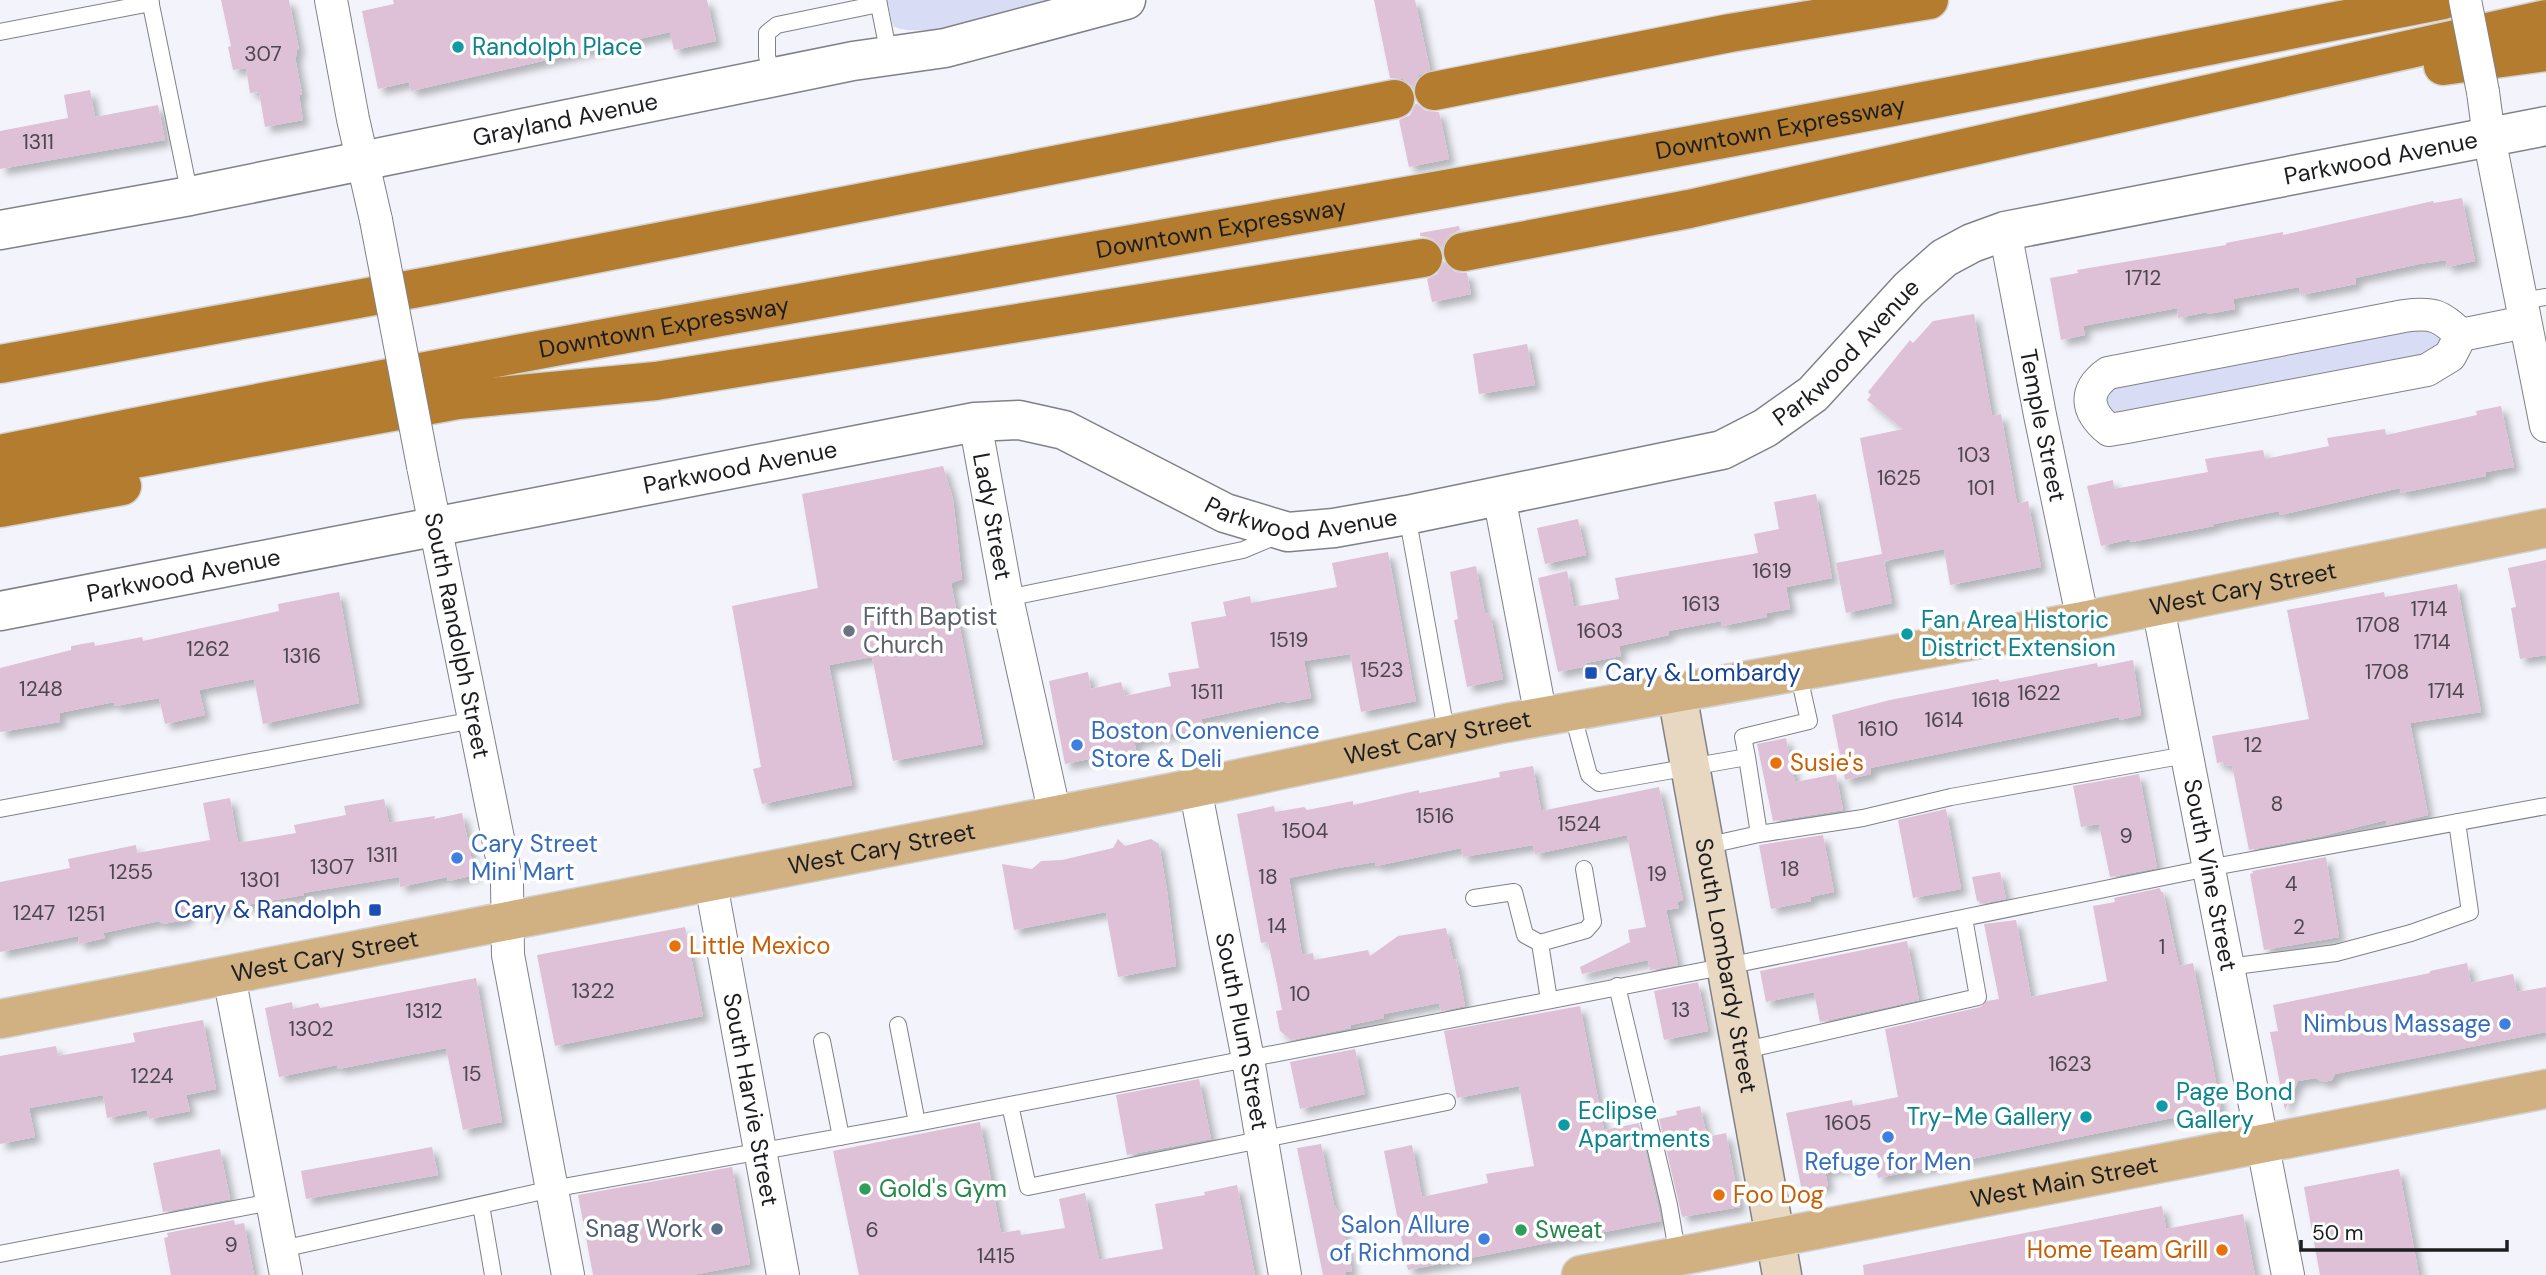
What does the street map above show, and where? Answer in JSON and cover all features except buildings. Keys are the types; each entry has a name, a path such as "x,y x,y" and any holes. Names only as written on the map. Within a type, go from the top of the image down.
{"highway":[{"name":"Downtown Expressway","path":"0,454 232,407 834,295 1768,131 2443,0"},
{"path":"1434,91 1730,33 1920,1"},
{"path":"1463,252 1689,208 2546,19"},
{"path":"2147,108 2546,51"},
{"path":"0,364 426,286 1395,99"},
{"path":"0,477 123,461 458,400 656,381 1423,257"},
{"path":"0,508 547,407 656,381"}],"main road":[{"name":"West Cary Street","path":"0,1019 711,884 1556,714 2158,607 2546,528"},
{"name":"South Lombardy Street","path":"1677,694 1782,1275"},
{"name":"West Main Street","path":"1583,1275 2546,1089"}],"street":[{"name":"South Randolph Street","path":"331,0 507,884 508,956 568,1275"},
{"name":"Grayland Avenue","path":"0,230 190,196 772,77 889,55 945,48 1126,0"},
{"path":"2465,0 2483,92 2488,137 2531,307 2546,426"},
{"name":"Parkwood Avenue","path":"0,611 975,422 1019,420 1064,430 1225,513 1288,532 1334,528 1407,515 1721,450 1765,428 1813,394 1909,289 1944,258 1972,243 2005,231 2546,126"},
{"name":"Temple Street","path":"2005,231 2082,621"},
{"path":"2461,335 2436,314 2420,313 2108,373 2096,381 2091,392 2090,405 2095,419 2109,430 2427,370 2451,356 2461,335 2531,307"},
{"path":"2040,415 2090,405"},
{"name":"Lady Street","path":"975,422 1007,598 1055,815"},
{"path":"1499,496 1556,714"},
{"name":"South Vine Street","path":"2158,607 2288,1275"},
{"name":"South Plum Street","path":"1195,788 1248,1059 1285,1275"},
{"name":"South Harvie Street","path":"711,884 783,1275"},
{"path":"229,976 284,1262"}],"lane":[{"path":"0,32 150,2 190,196"},
{"path":"772,77 767,56 766,33 777,26 878,2 889,55"},
{"path":"1407,515 1447,736"},
{"path":"1007,598 1243,550 1288,532"},
{"path":"1759,834 1744,737 1809,721 1798,673"},
{"path":"1556,714 1589,775 1599,783 1746,757"},
{"path":"0,809 474,720"},
{"path":"1705,846 1759,834 1863,818 1951,797 2186,755"},
{"path":"284,1262 481,1205 552,1189 917,1123 1727,966 2208,868 2546,806"},
{"path":"2228,967 2336,953 2411,933 2470,912 2457,822"},
{"path":"1474,898 1514,892 1525,935 1540,943 1586,930 1593,922 1584,869"},
{"path":"1741,1051 1978,997 1964,918"},
{"path":"1540,943 1549,1000"},
{"path":"1617,986 1669,1205 1678,1256"},
{"path":"898,1025 917,1123"},
{"path":"822,1041 841,1137"},
{"path":"1010,1105 1028,1187 1447,1102"},
{"path":"0,1254 271,1202"},
{"path":"481,1205 493,1275"}],"shaded area":[{"path":"887,0 1058,0 934,30 918,30 893,26"},
{"path":"2417,323 2441,335 2442,346 2438,352 2119,418 2104,405 2106,388"}],"place":[{"name":"Randolph Place","path":"458,47"},
{"name":"Fifth Baptist Church","path":"849,631"},
{"name":"Fan Area Historic District Extension","path":"1907,634"},
{"name":"Cary & Lombardy","path":"1591,673"},
{"name":"Boston Convenience Store & Deli","path":"1077,745"},
{"name":"Susie's","path":"1776,763"},
{"name":"Cary Street Mini Mart","path":"457,858"},
{"name":"Cary & Randolph","path":"375,910"},
{"name":"Little Mexico","path":"675,946"},
{"name":"Nimbus Massage","path":"2505,1024"},
{"name":"Page Bond Gallery","path":"2162,1106"},
{"name":"Try-Me Gallery","path":"2086,1117"},
{"name":"Eclipse Apartments","path":"1564,1125"},
{"name":"Refuge for Men","path":"1888,1137"},
{"name":"Gold's Gym","path":"865,1189"},
{"name":"Foo Dog","path":"1719,1195"},
{"name":"Snag Work","path":"717,1229"},
{"name":"Sweat","path":"1521,1230"},
{"name":"Salon Allure of Richmond","path":"1484,1239"},
{"name":"Home Team Grill","path":"2222,1250"}]}
